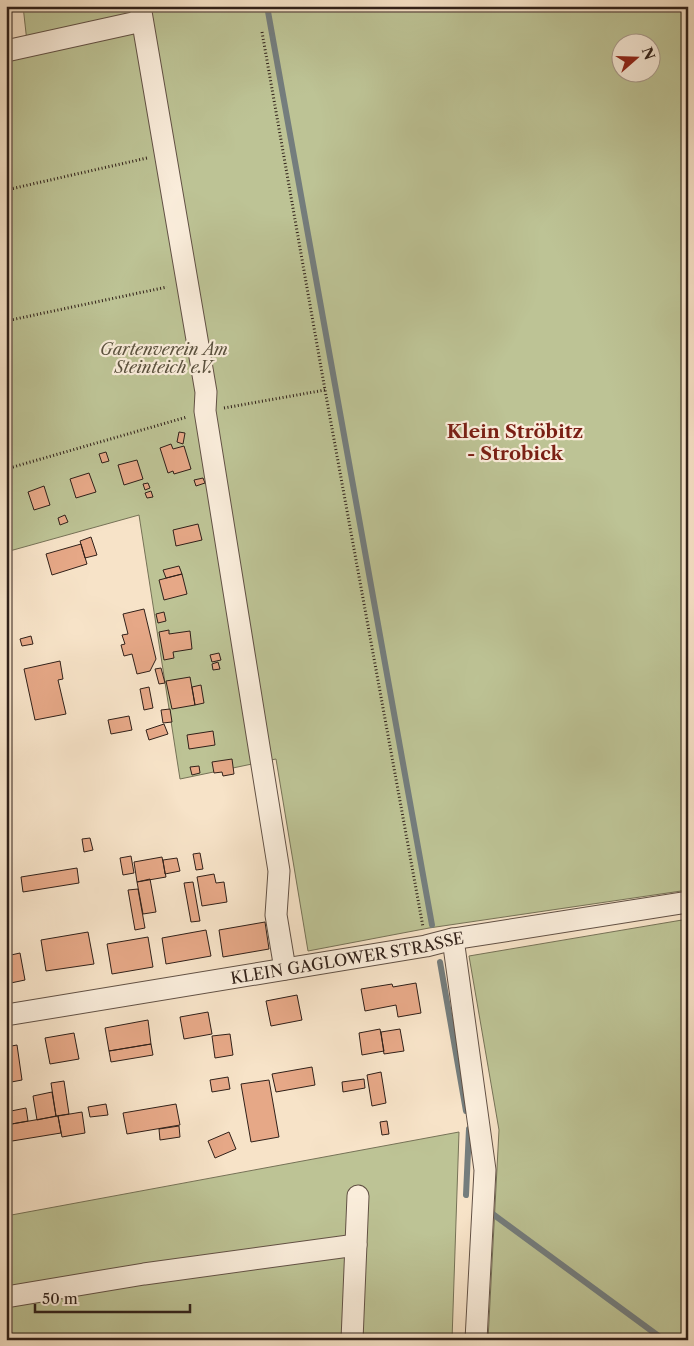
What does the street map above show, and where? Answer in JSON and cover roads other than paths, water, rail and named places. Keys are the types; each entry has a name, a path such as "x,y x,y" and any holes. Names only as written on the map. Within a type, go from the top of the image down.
{"street":[{"path":"6,50 141,14 206,392 205,411 279,871 276,915 285,969"},
{"name":"KLEIN GAGLOWER STRASSE","path":"6,1015 426,946 453,939 688,902"},
{"path":"453,939 485,1170 476,1340"},
{"path":"352,1340 358,1196"},
{"path":"6,1296 144,1274 356,1245"}],"waterway":[{"path":"267,6 432,925"},
{"path":"440,962 466,1111"},
{"path":"466,1195 469,1129"},
{"path":"490,1212 664,1340"}],"district":[{"name":"Klein Ströbitz - Strobick","path":"515,442"}],"park label":[{"name":"Gartenverein Am Steinteich e.V.","path":"164,358"}]}
